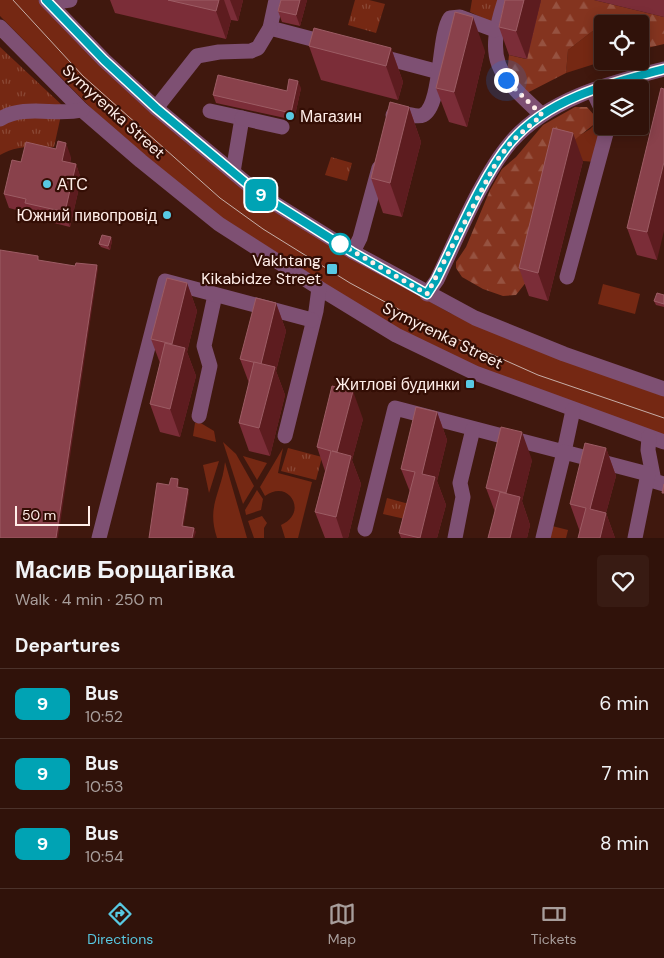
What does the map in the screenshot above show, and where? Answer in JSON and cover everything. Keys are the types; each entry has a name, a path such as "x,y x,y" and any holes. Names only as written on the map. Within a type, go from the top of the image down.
{"street":[{"path":"48,2 70,0"},
{"path":"156,108 197,56 219,52 251,52 258,48 270,28 276,0"},
{"path":"505,0 495,30 495,49 501,70 506,80 542,115"},
{"name":"Symyrenka Street","path":"48,2 104,60 156,108 258,193 352,252 427,294 502,330 608,371 664,389"},
{"path":"389,130 393,115 400,112 418,116 424,115 429,110 450,18 460,17 495,30"},
{"name":"Symyrenka Street","path":"0,27 82,110 219,224 319,288 396,335 475,373 657,440"},
{"path":"270,28 439,72"},
{"path":"427,294 498,159 512,141 542,115 571,98 664,69"},
{"path":"0,119 17,112 72,112 82,110"},
{"path":"210,111 282,127"},
{"path":"233,172 242,118"},
{"path":"567,277 606,135"},
{"path":"352,252 360,238 383,152"},
{"path":"99,538 166,281 215,296 312,320"},
{"path":"286,436 319,288"},
{"path":"199,416 210,366 204,346 215,296"},
{"path":"365,529 396,408 648,474 635,538"},
{"path":"543,538 573,410"},
{"path":"455,538 463,497 460,483 474,429"},
{"path":"657,440 648,450 654,481 664,484"}],"green space":[{"path":"0,0 38,0 112,74 352,258 450,313 664,395 664,436 481,370 381,321 214,213 102,119 0,16"},
{"path":"355,0 369,0 385,4 376,33 348,25"},
{"path":"472,0 499,0 491,22 470,12"},
{"path":"541,0 594,0 664,17 664,44 649,48 649,15 594,15 594,30 568,50 566,73 527,93 507,74 509,55 526,59"},
{"path":"594,30 594,64 566,73 568,50"},
{"path":"0,47 63,106 54,147 33,146 19,148 0,155"},
{"path":"575,107 587,107 594,115 594,124 573,141 532,227 527,281 516,295 503,296 483,289 462,277 456,268 456,262 466,247 490,190 502,169 516,157 543,125"},
{"path":"594,125 594,135 600,135 595,162 583,161 562,146"},
{"path":"331,157 352,163 347,181 325,175"},
{"path":"603,284 640,294 635,314 598,304"},
{"path":"199,422 214,431 216,442 193,436 195,423"},
{"path":"223,442 236,454 254,486 243,504"},
{"path":"283,448 278,473 312,482 298,538 285,538 281,525 289,520 294,513 295,506 292,499 282,491 265,496 260,487"},
{"path":"288,448 322,457 316,480 281,471"},
{"path":"243,456 267,463 257,480"},
{"path":"219,461 209,493 203,465"},
{"path":"225,462 247,538 217,538 213,516"},
{"path":"257,490 263,499 261,510 246,515 245,510"},
{"path":"387,498 409,504 405,519 383,514"},
{"path":"262,516 267,523 264,528 264,538 254,538 248,521"},
{"path":"552,526 568,530 566,538 550,538"}],"building":[{"path":"168,0 219,0 216,11"},
{"path":"281,0 300,0 296,15 278,11"},
{"path":"505,0 524,0 516,31 499,27"},
{"path":"455,12 473,17 454,92 436,88"},
{"path":"314,28 391,48 386,66 309,46"},
{"path":"218,75 287,91 289,79 298,81 291,113 213,95"},
{"path":"661,88 664,89 664,162 647,232 627,228"},
{"path":"390,102 409,107 390,183 371,178"},
{"path":"553,128 573,133 538,273 519,268"},
{"path":"58,141 66,143 62,161 76,164 65,212 25,203 26,199 4,194 12,160 21,162 26,142 56,149"},
{"path":"102,235 111,237 108,246 99,244"},
{"path":"0,250 38,256 38,260 75,266 76,263 97,265 56,538 0,538"},
{"path":"167,278 187,283 172,344 151,339"},
{"path":"657,293 664,295 664,304 654,301"},
{"path":"256,298 276,303 261,364 240,359"},
{"path":"165,343 185,348 170,409 150,404"},
{"path":"254,362 275,367 259,428 239,423"},
{"path":"332,386 353,391 337,452 332,451 351,456 336,517 315,512 331,451 317,447"},
{"path":"416,407 437,412 422,474 435,477 420,538 399,533 415,472 401,469"},
{"path":"501,427 522,432 506,493 486,488"},
{"path":"585,443 606,448 590,509 606,513 600,538 578,538 586,508 570,504"},
{"path":"171,478 178,479 177,487 188,489 182,526 194,528 192,538 149,538 157,483 169,485"},
{"path":"500,492 520,497 510,538 488,538"}],"tram line":[{"path":"13,0 83,76 220,198 263,229 350,283 437,330 538,375 664,418"}],"bus line":[{"name":"9","path":"46,0 104,60 156,108 258,193 352,252 427,294 436,280 488,176 512,141 542,115 571,98 664,69"}],"place":[{"name":"Магазин","path":"290,116"},
{"name":"АТС","path":"47,184"},
{"name":"Южний пивопровід","path":"167,215"},
{"name":"Vakhtang Kikabidze Street","path":"332,269"},
{"name":"Житлові будинки","path":"470,384"}],"route":[{"path":"340,244 337,242 427,294 498,159 512,141 542,115 506,80"}]}
